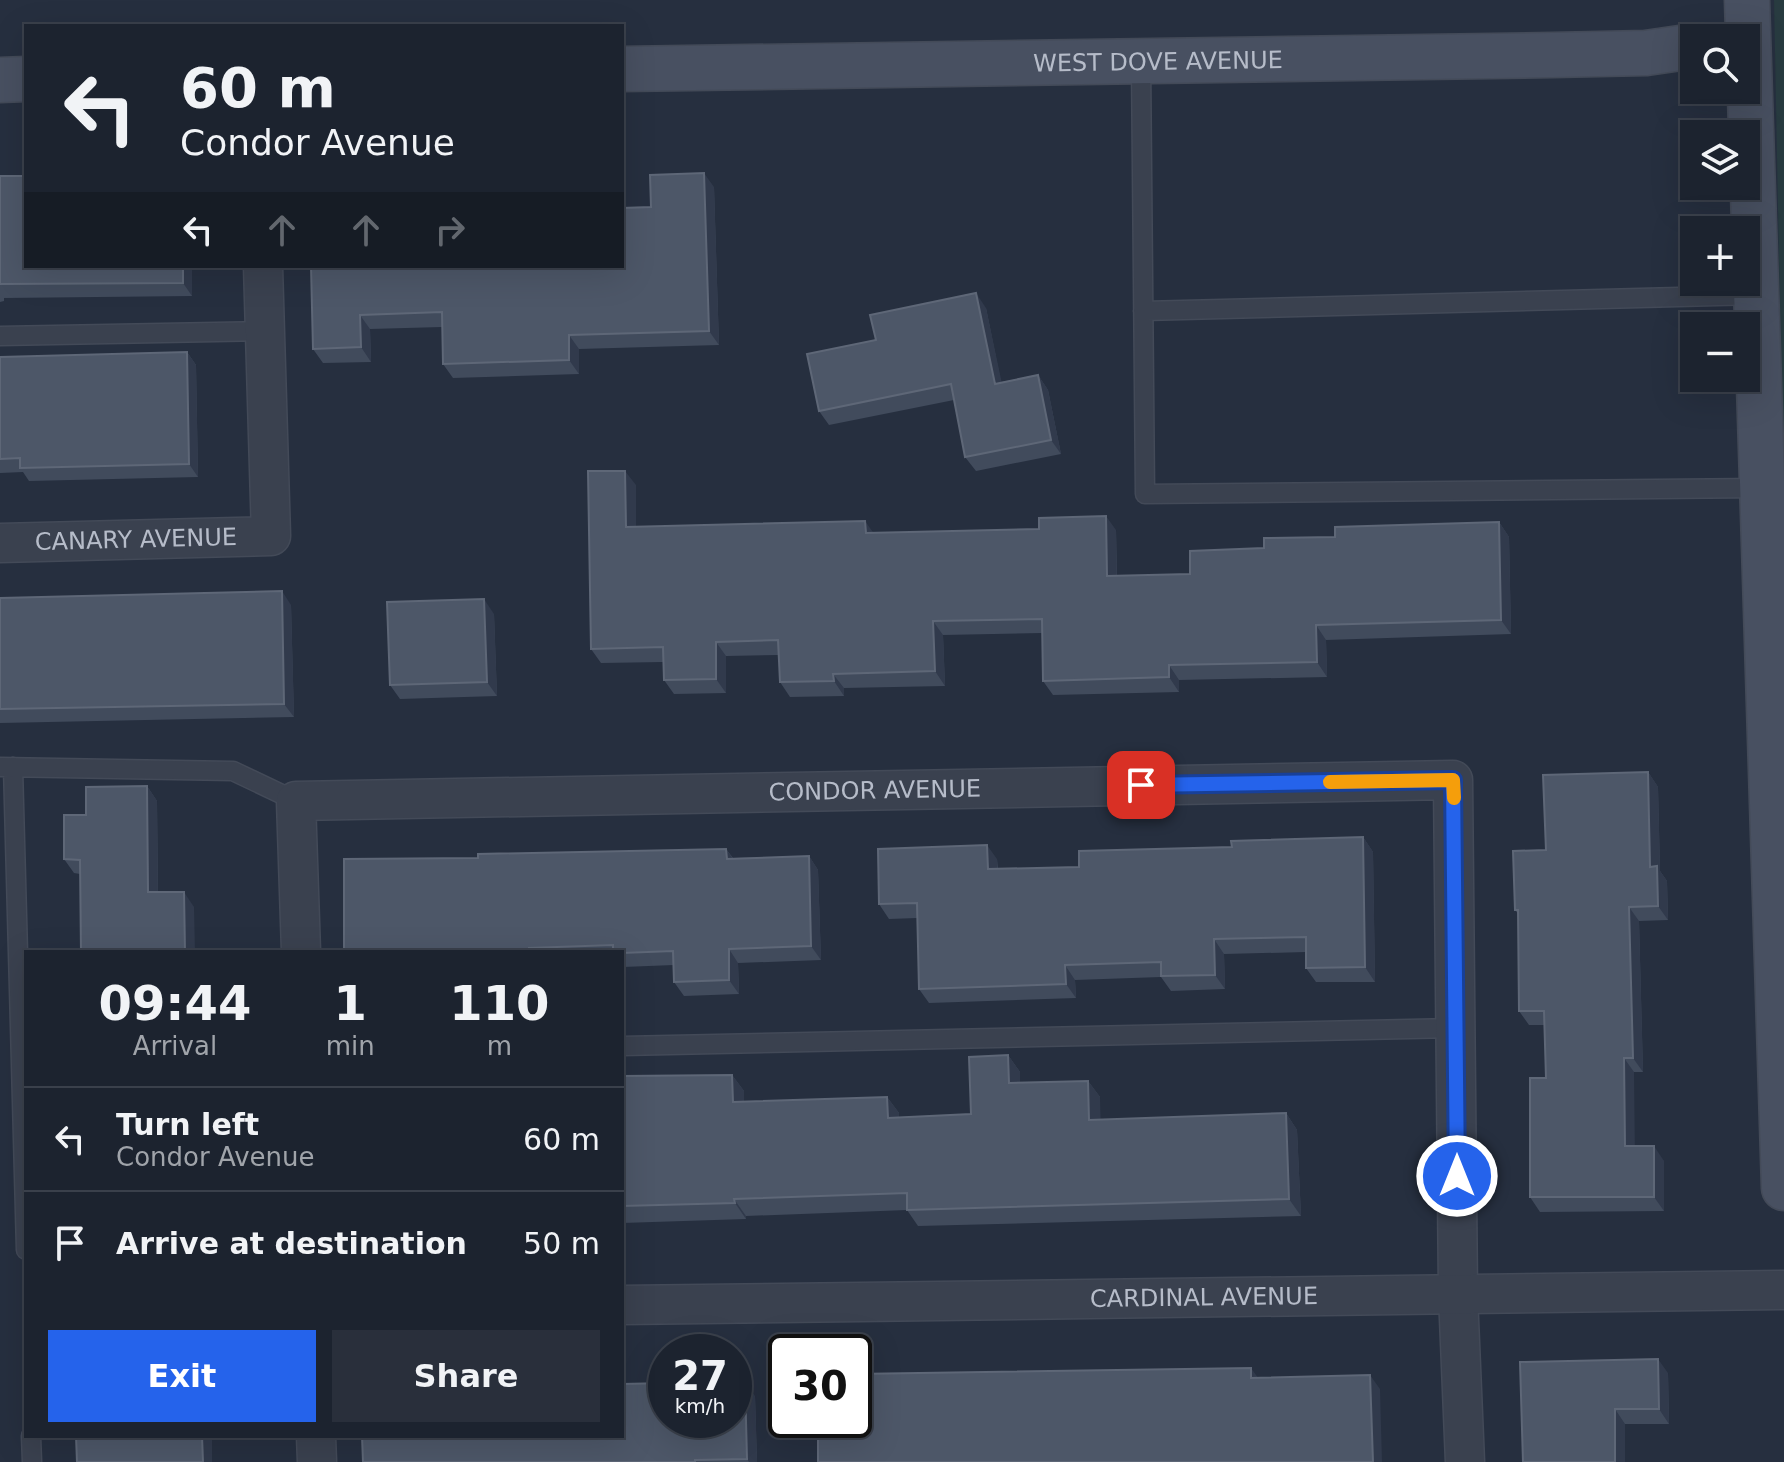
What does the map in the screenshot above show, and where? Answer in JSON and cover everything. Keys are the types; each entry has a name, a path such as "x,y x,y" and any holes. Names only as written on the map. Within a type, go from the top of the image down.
{"main road":[{"name":"WEST DOVE AVENUE","path":"624,69 1141,61 1276,62 1646,53 1680,48"},
{"path":"0,80 24,79"},
{"path":"1756,104 1757,216"},
{"path":"1757,296 1784,1188"}],"street":[{"path":"263,268 265,331"},
{"name":"CANARY AVENUE","path":"0,543 271,536 265,331"},
{"name":"CONDOR AVENUE","path":"296,801 1453,780 1456,1028"},
{"path":"296,801 301,950"},
{"path":"1456,1028 1458,1295 1465,1462"},
{"name":"CARDINAL AVENUE","path":"624,1305 1784,1290"},
{"path":"316,1438 317,1462"}],"lane":[{"path":"1141,61 1145,494 1762,488"},
{"path":"1143,311 1719,296"},
{"path":"0,336 265,331"},
{"path":"24,1202 6,767 233,771 296,801"},
{"path":"624,1046 1456,1028"},
{"path":"31,1438 32,1462"}],"green space":[{"path":"1774,0 1784,0 1784,521"}],"building":[{"path":"704,173 709,331 569,335 569,360 443,364 442,312 360,315 361,347 313,349 311,268 624,268 624,208 651,207 650,175"},
{"path":"0,176 24,176 24,268 183,268 183,283 0,284"},
{"path":"976,293 995,384 1038,375 1051,440 965,457 951,384 819,411 807,354 876,340 870,315"},
{"path":"187,352 189,464 20,468 20,458 0,459 0,357"},
{"path":"588,471 625,471 626,527 865,521 866,533 1039,529 1039,518 1106,516 1107,576 1190,574 1190,551 1264,548 1264,538 1335,537 1335,527 1499,522 1501,620 1316,625 1317,662 1169,665 1169,677 1043,681 1042,619 933,621 935,671 833,674 834,681 780,682 778,640 716,642 716,679 664,680 663,647 591,649"},
{"path":"282,591 284,704 0,709 0,598"},
{"path":"484,599 487,682 390,685 387,602"},
{"path":"1648,772 1650,867 1657,866 1658,906 1629,907 1633,1058 1624,1058 1625,1146 1654,1146 1654,1197 1530,1197 1530,1078 1546,1078 1544,1011 1519,1011 1518,910 1515,910 1513,851 1546,850 1543,775"},
{"path":"147,786 148,892 184,892 185,950 81,950 80,860 64,859 64,815 86,815 86,787"},
{"path":"1363,837 1365,967 1306,968 1306,937 1214,939 1215,975 1161,976 1161,962 1065,965 1066,984 919,989 917,903 879,904 878,849 987,845 988,869 1079,867 1079,851 1232,847 1231,841"},
{"path":"726,849 727,859 809,856 811,946 729,949 729,980 674,982 673,951 624,953 624,950 613,950 613,945 529,950 344,950 344,859 478,858 478,854"},
{"path":"1008,1055 1009,1083 1088,1081 1089,1120 1286,1113 1289,1199 907,1210 907,1193 624,1206 624,1076 732,1075 733,1102 887,1097 888,1118 971,1114 969,1057"},
{"path":"1658,1359 1659,1409 1615,1409 1615,1462 1523,1462 1520,1362"},
{"path":"1251,1368 1251,1378 1370,1375 1373,1462 818,1462 818,1438 872,1438 872,1374"},
{"path":"648,1383 648,1438 746,1438 747,1459 695,1462 363,1462 362,1438 624,1438 624,1384"},
{"path":"76,1438 202,1438 203,1462 77,1462"}],"slow traffic":[{"path":"1330,782 1453,780 1454,798"}],"route":[{"path":"1141,785 1453,780 1457,1176"}]}
